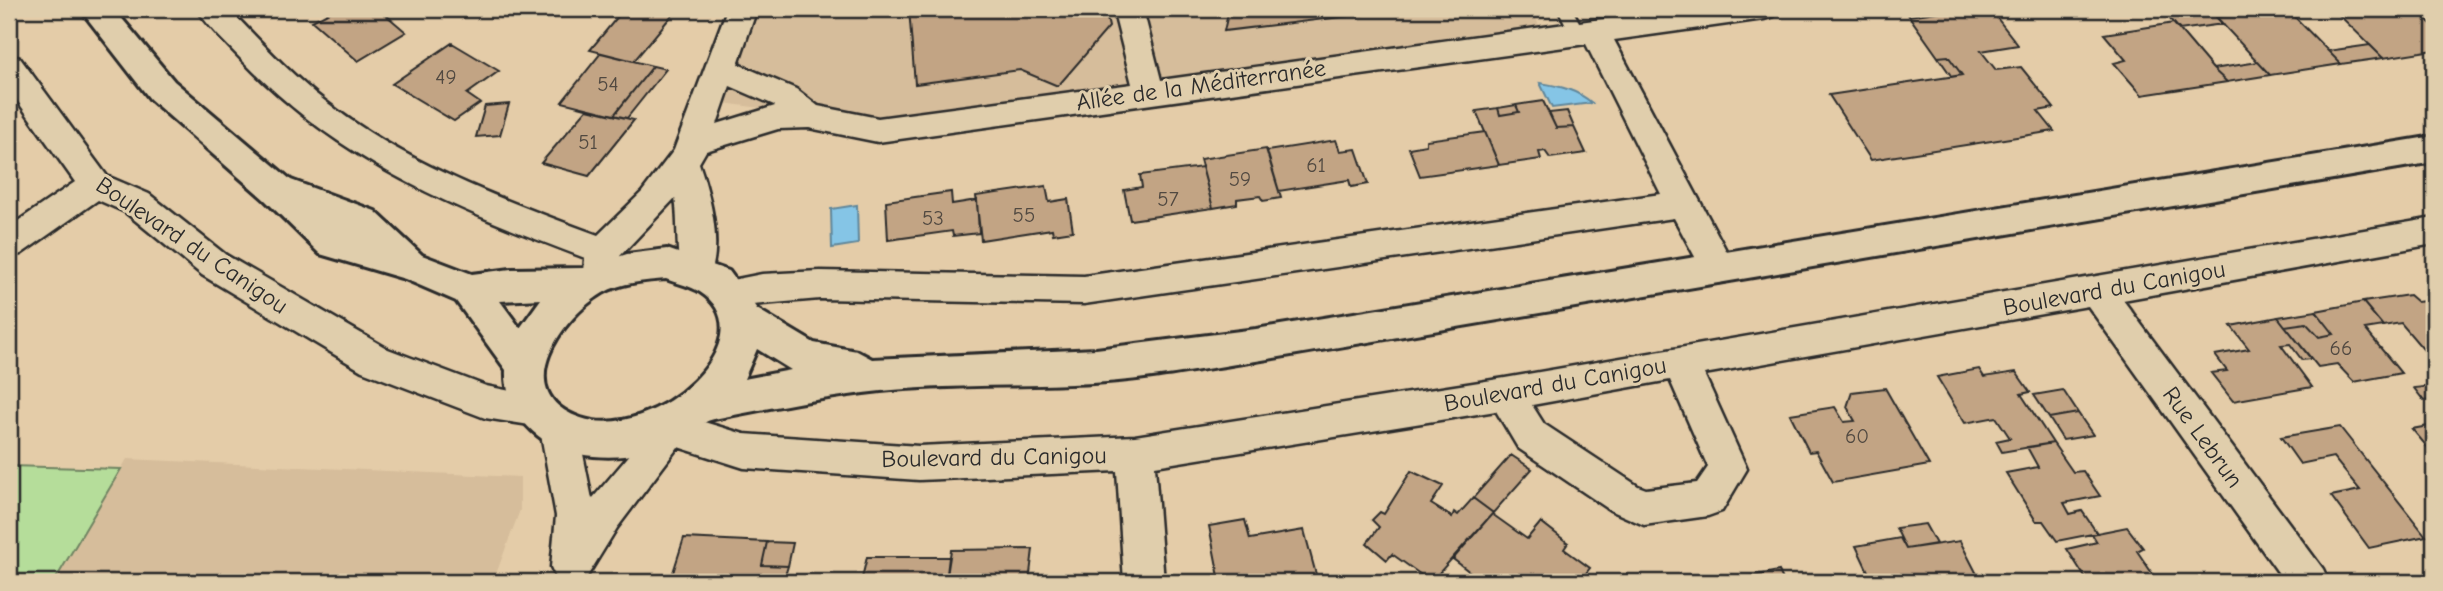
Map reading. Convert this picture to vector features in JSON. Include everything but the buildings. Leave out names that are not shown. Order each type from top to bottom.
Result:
[{"type":"street","points":[[96,9],[162,90],[278,190],[333,244],[414,267],[470,290],[645,265],[667,264],[696,270],[715,280],[735,306],[805,358],[883,374]]},
{"type":"street","points":[[212,9],[315,110],[346,132],[418,173],[542,228],[597,270]]},
{"type":"street","points":[[568,574],[576,516],[547,419],[525,388],[524,364],[531,341],[545,319],[597,270],[689,154],[742,9]]},
{"type":"street","points":[[1128,9],[1149,92]]},
{"type":"street","name":"Allée de la Méditerranée","points":[[689,154],[777,117],[809,116],[878,130],[1149,92],[1579,24],[1764,9]]},
{"type":"street","points":[[1579,24],[1719,269]]},
{"type":"street","name":"Boulevard du Canigou","points":[[9,66],[95,185],[137,203],[214,265],[375,360],[485,402],[547,419]]},
{"type":"street","name":"Allée de la Méditerranée","points":[[720,69],[785,97],[809,116]]},
{"type":"street","points":[[547,419],[584,438],[612,439],[643,434],[685,415],[796,386],[883,374],[1096,366],[1269,343],[2434,149]]},
{"type":"street","points":[[689,154],[698,248],[696,270]]},
{"type":"street","points":[[9,245],[95,185]]},
{"type":"street","points":[[735,306],[762,288],[820,285],[1084,290],[1683,204]]},
{"type":"street","name":"Boulevard du Canigou","points":[[685,415],[691,435],[744,452],[919,463],[1135,453],[1505,394],[2434,231]]},
{"type":"street","points":[[470,290],[524,364]]},
{"type":"street","name":"Rue Lebrun","points":[[2096,291],[2309,582]]},
{"type":"street","points":[[568,574],[603,515],[685,415],[726,377],[740,348],[735,306]]},
{"type":"street","points":[[1505,394],[1531,436],[1623,498],[1644,507],[1708,499],[1728,469],[1680,362]]},
{"type":"street","points":[[1135,453],[1144,582]]},
{"type":"shaded area","points":[[761,9],[1531,9],[1544,35],[886,125],[723,103]]},
{"type":"shaded area","points":[[127,459],[520,477],[520,510],[493,582],[54,582]]},
{"type":"green space","points":[[9,466],[121,469],[54,582],[9,582]]},
{"type":"water","points":[[1540,83],[1568,89],[1592,103],[1552,108]]},
{"type":"water","points":[[857,205],[858,244],[832,248],[831,209]]}]
